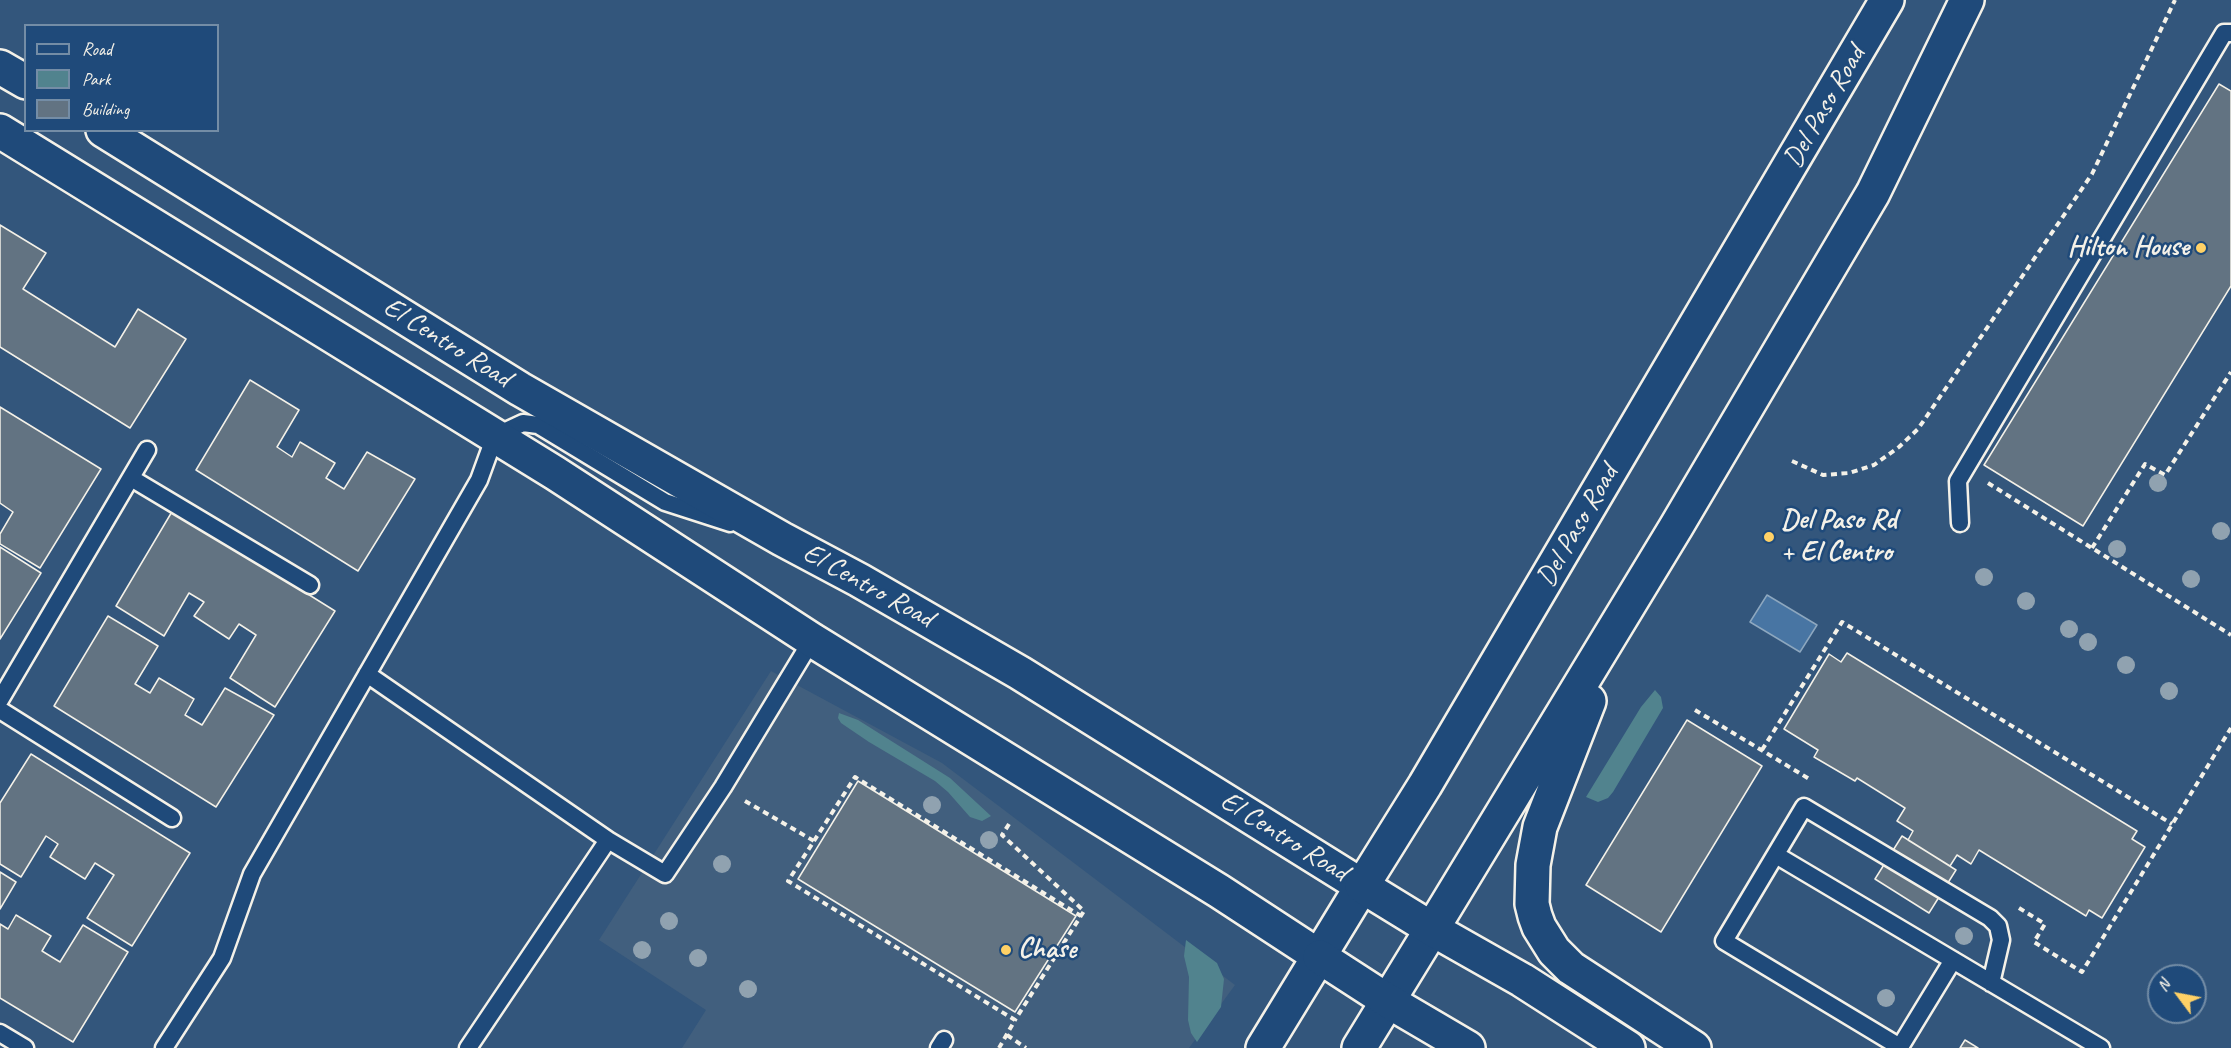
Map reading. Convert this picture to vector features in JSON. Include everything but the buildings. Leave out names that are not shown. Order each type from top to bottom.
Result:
[{"type":"street","name":"Del Paso Road","points":[[1263,1048],[1425,785],[1887,0]]},
{"type":"street","points":[[1359,1048],[1619,620],[1873,193],[1967,0]]},
{"type":"street","points":[[0,67],[24,81]]},
{"type":"street","name":"El Centro Road","points":[[0,131],[495,436],[812,640],[1219,891],[1388,1001],[1468,1048]]},
{"type":"street","name":"El Centro Road","points":[[107,132],[520,389],[1020,673],[1432,929],[1522,980],[1628,1048]]},
{"type":"street","points":[[1619,620],[1540,827],[1533,866],[1532,904],[1539,927],[1554,951],[1570,968],[1694,1048]]},
{"type":"lane","points":[[1960,523],[1958,481],[2224,33],[2231,33]]},
{"type":"lane","points":[[164,1048],[222,958],[252,874],[479,480],[495,436],[524,423],[538,425],[665,502],[782,539]]},
{"type":"lane","points":[[0,700],[147,450]]},
{"type":"lane","points":[[131,477],[310,585]]},
{"type":"lane","points":[[367,674],[608,840],[665,874],[723,787],[812,640]]},
{"type":"lane","points":[[0,710],[172,818]]},
{"type":"lane","points":[[1953,960],[1900,1047],[1724,941],[1804,807],[1990,918],[1998,926],[2001,940],[1991,983]]},
{"type":"lane","points":[[468,1048],[608,840]]},
{"type":"lane","points":[[1776,855],[2101,1048]]},
{"type":"lane","points":[[0,1033],[25,1048]]},
{"type":"path","points":[[1792,461],[1823,475],[1849,473],[1874,465],[1899,447],[1918,429],[2092,174],[2175,0]]},
{"type":"path","points":[[2092,548],[2145,464],[2165,475],[2231,372]]},
{"type":"path","points":[[1985,482],[2231,635]]},
{"type":"path","points":[[1762,750],[1842,622],[2172,824]]},
{"type":"path","points":[[1695,710],[1812,781]]},
{"type":"path","points":[[2015,905],[2045,924],[2034,942],[2082,972],[2231,728]]},
{"type":"path","points":[[1015,1020],[788,881],[855,777],[1081,916]]},
{"type":"path","points":[[723,787],[814,841]]},
{"type":"path","points":[[999,1048],[1084,911],[1002,835],[1009,824]]},
{"type":"path","points":[[1007,1035],[1026,1048]]},
{"type":"shaded area","points":[[1767,595],[1817,625],[1800,652],[1750,622]]},
{"type":"shaded area","points":[[771,671],[942,763],[1235,985],[1189,1048],[682,1048],[706,1010],[599,940]]},
{"type":"green space","points":[[1655,690],[1661,697],[1663,708],[1613,792],[1608,798],[1598,802],[1586,797],[1641,707]]},
{"type":"green space","points":[[839,713],[858,720],[950,778],[991,816],[982,821],[970,817],[935,781],[841,723],[838,718]]},
{"type":"green space","points":[[1186,940],[1217,963],[1224,979],[1221,1007],[1197,1042],[1191,1033],[1188,1020],[1189,977],[1184,956]]},
{"type":"place","name":"Hilton House","points":[[2201,248]]},
{"type":"place","name":"Del Paso Rd + El Centro","points":[[1769,537]]},
{"type":"place","name":"Chase","points":[[1006,950]]}]
